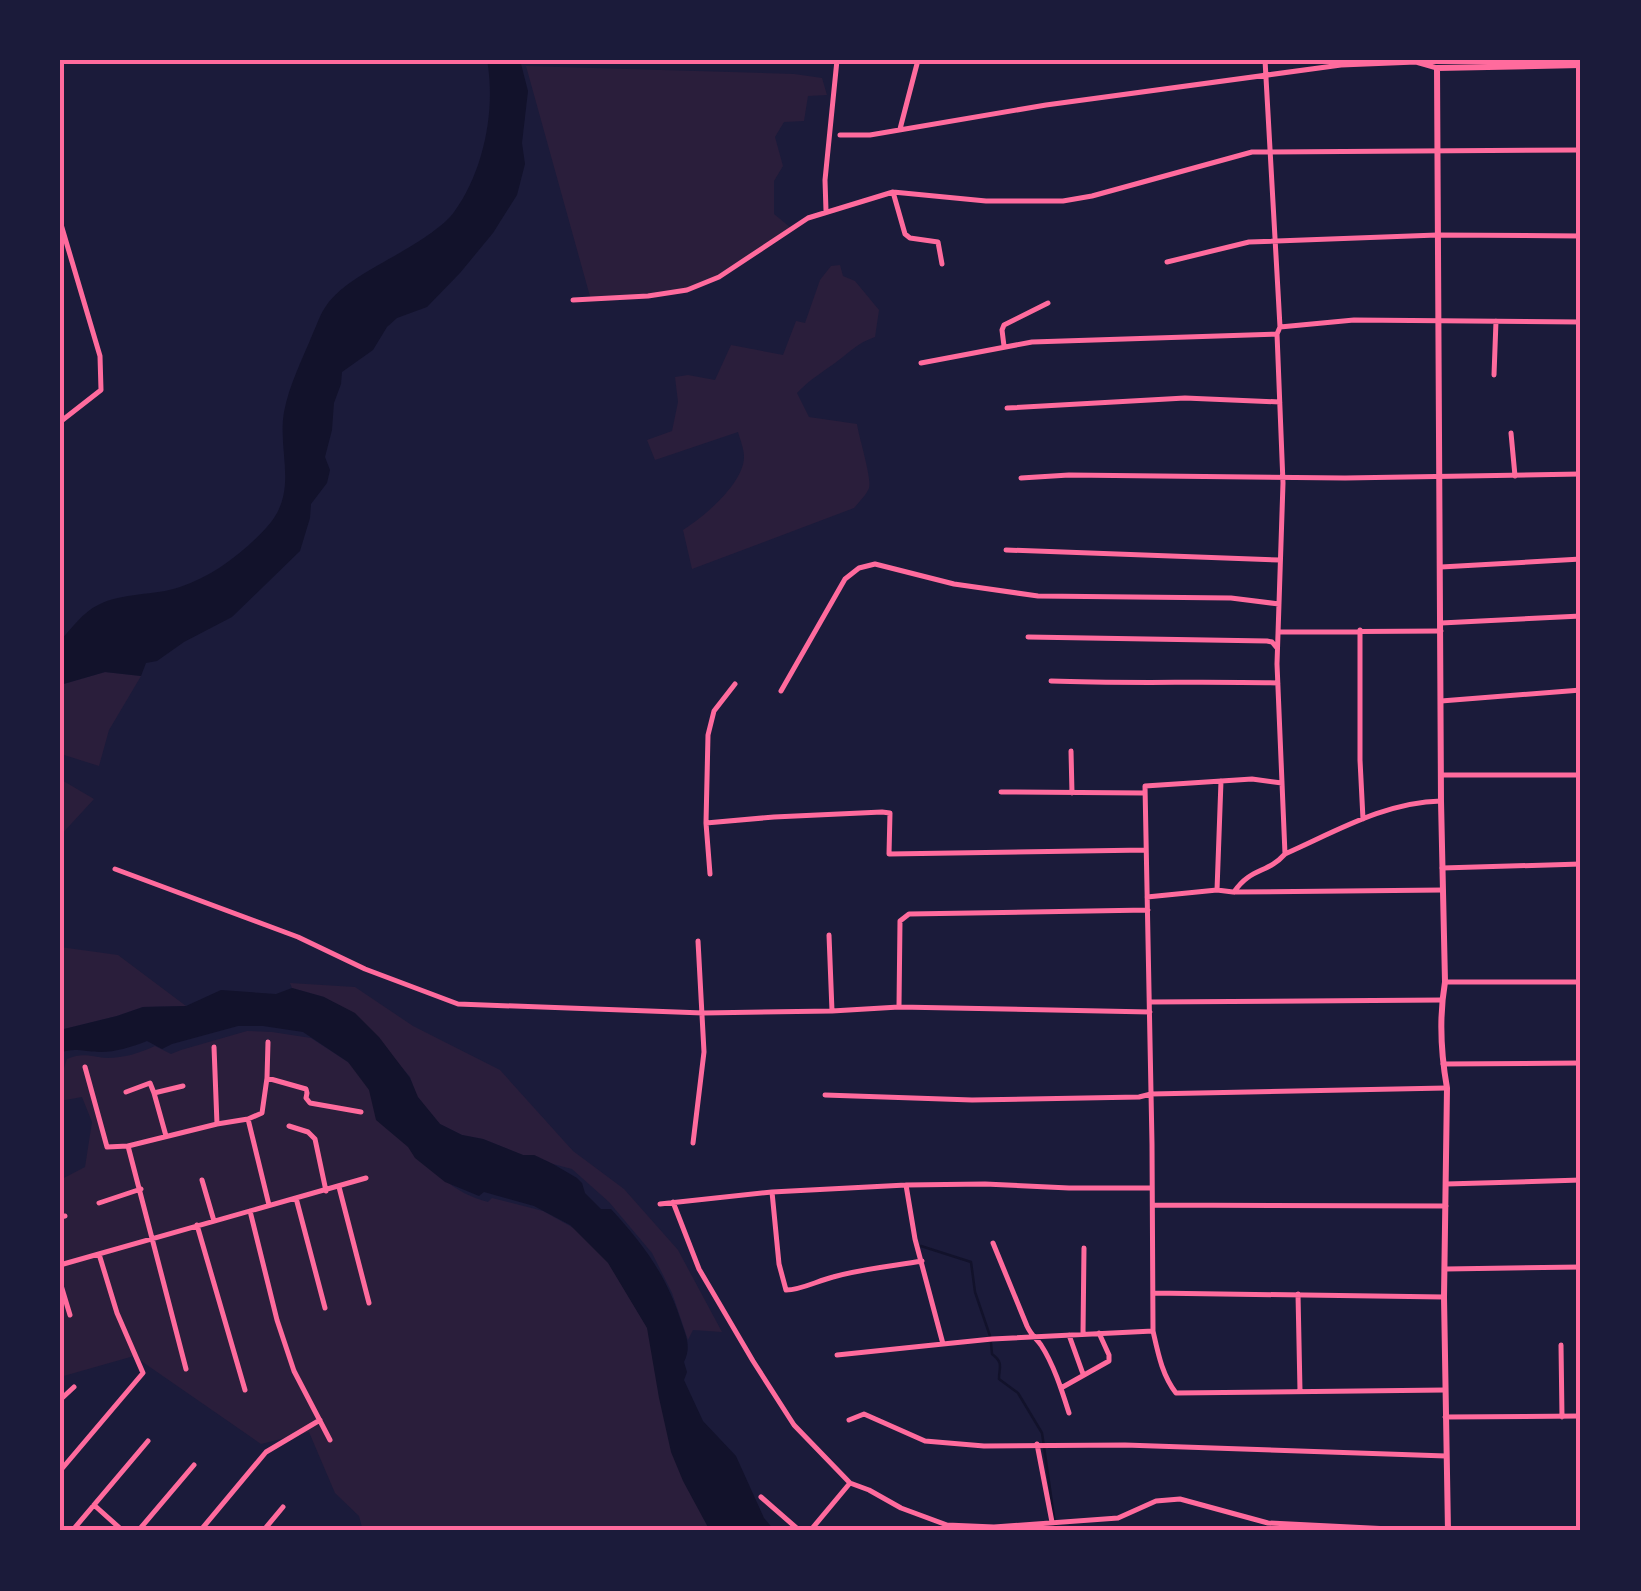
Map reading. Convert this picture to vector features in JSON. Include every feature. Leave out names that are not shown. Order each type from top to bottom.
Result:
[{"type":"street","points":[[826,212],[825,180],[837,60]]},
{"type":"street","points":[[900,128],[918,60]]},
{"type":"street","points":[[1265,60],[1276,240],[1282,477],[1277,649],[1285,854]]},
{"type":"street","points":[[840,135],[870,135],[1341,65],[1581,65]]},
{"type":"street","points":[[1437,68],[1448,1531]]},
{"type":"street","points":[[573,300],[687,290],[718,277],[791,228],[826,212],[893,192],[986,201],[1063,201],[1252,152],[1581,150]]},
{"type":"street","points":[[893,192],[905,234],[938,242],[942,264]]},
{"type":"street","points":[[60,221],[100,356],[102,390],[60,422]]},
{"type":"street","points":[[1166,262],[1249,242],[1276,240],[1581,236]]},
{"type":"street","points":[[1004,346],[1004,325],[1048,303]]},
{"type":"street","points":[[921,364],[1054,340],[1278,330],[1354,320],[1581,322]]},
{"type":"street","points":[[1494,375],[1496,321]]},
{"type":"street","points":[[1007,408],[1185,398],[1280,402]]},
{"type":"street","points":[[1512,434],[1516,476]]},
{"type":"street","points":[[1021,478],[1581,474]]},
{"type":"street","points":[[1006,550],[1280,560]]},
{"type":"street","points":[[1441,567],[1581,559]]},
{"type":"street","points":[[781,691],[846,579],[859,568],[874,564],[954,584],[1038,596],[1231,598],[1279,604]]},
{"type":"street","points":[[1278,632],[1441,627],[1581,616]]},
{"type":"street","points":[[1360,630],[1363,820]]},
{"type":"street","points":[[1028,637],[1267,641],[1277,649]]},
{"type":"street","points":[[1051,681],[1278,683]]},
{"type":"street","points":[[710,874],[706,824],[708,735],[714,711],[736,684]]},
{"type":"street","points":[[1440,700],[1581,690]]},
{"type":"street","points":[[1071,751],[1072,792]]},
{"type":"street","points":[[1441,775],[1581,776]]},
{"type":"street","points":[[1001,792],[1145,790],[1252,779],[1282,783]]},
{"type":"street","points":[[1217,890],[1221,781]]},
{"type":"street","points":[[1145,790],[1153,1331],[1164,1376],[1176,1392],[1446,1390]]},
{"type":"street","points":[[1234,892],[1249,874],[1277,863],[1285,854],[1398,806],[1440,801]]},
{"type":"street","points":[[706,824],[882,812],[890,814],[889,854],[1146,850]]},
{"type":"street","points":[[1442,868],[1581,864]]},
{"type":"street","points":[[115,869],[298,937],[365,970],[458,1004],[704,1013],[899,1007],[1150,1012]]},
{"type":"street","points":[[1147,897],[1217,890],[1443,890]]},
{"type":"street","points":[[899,1007],[903,916],[1148,910]]},
{"type":"street","points":[[830,935],[832,1011]]},
{"type":"street","points":[[693,1143],[704,1052],[698,941]]},
{"type":"street","points":[[1445,982],[1581,982]]},
{"type":"street","points":[[1150,1002],[1442,1000]]},
{"type":"street","points":[[86,1066],[107,1147],[128,1146],[262,1113],[268,1042]]},
{"type":"street","points":[[214,1047],[218,1124]]},
{"type":"street","points":[[1443,1064],[1581,1063]]},
{"type":"street","points":[[267,1078],[306,1089],[310,1103],[361,1112]]},
{"type":"street","points":[[126,1092],[150,1083],[166,1136]]},
{"type":"street","points":[[154,1092],[183,1086]]},
{"type":"street","points":[[825,1095],[972,1100],[1447,1088]]},
{"type":"street","points":[[245,1119],[269,1205]]},
{"type":"street","points":[[290,1126],[315,1139],[326,1191]]},
{"type":"street","points":[[128,1146],[186,1369]]},
{"type":"street","points":[[60,1265],[366,1178]]},
{"type":"street","points":[[202,1180],[214,1221]]},
{"type":"street","points":[[1446,1184],[1581,1180]]},
{"type":"street","points":[[660,1204],[772,1192],[906,1185],[1152,1188]]},
{"type":"street","points":[[906,1185],[915,1238],[943,1344]]},
{"type":"street","points":[[339,1187],[369,1303]]},
{"type":"street","points":[[99,1203],[141,1189]]},
{"type":"street","points":[[772,1192],[778,1264],[786,1290],[834,1276],[922,1261]]},
{"type":"street","points":[[296,1198],[324,1308]]},
{"type":"street","points":[[673,1202],[699,1269],[794,1426],[850,1483],[902,1508],[947,1525],[994,1528],[1118,1518],[1168,1498],[1268,1523],[1430,1531]]},
{"type":"street","points":[[1152,1205],[1446,1206]]},
{"type":"street","points":[[250,1211],[276,1320],[294,1371],[330,1440]]},
{"type":"street","points":[[197,1226],[245,1390]]},
{"type":"street","points":[[993,1242],[1032,1337],[1040,1342],[1061,1388],[1069,1414]]},
{"type":"street","points":[[1083,1334],[1084,1248]]},
{"type":"street","points":[[60,1471],[143,1372],[117,1313],[99,1254]]},
{"type":"street","points":[[1446,1269],[1581,1266]]},
{"type":"street","points":[[60,1282],[70,1315]]},
{"type":"street","points":[[1154,1293],[1444,1296]]},
{"type":"street","points":[[1298,1294],[1300,1391]]},
{"type":"street","points":[[837,1356],[1069,1334],[1153,1331]]},
{"type":"street","points":[[1061,1388],[1110,1358],[1099,1333]]},
{"type":"street","points":[[1069,1334],[1084,1374]]},
{"type":"street","points":[[1561,1344],[1562,1417]]},
{"type":"street","points":[[60,1400],[74,1387]]},
{"type":"street","points":[[849,1420],[864,1414],[926,1441],[984,1446],[1048,1444],[1446,1456]]},
{"type":"street","points":[[1445,1417],[1581,1416]]},
{"type":"street","points":[[200,1531],[266,1452],[320,1420]]},
{"type":"street","points":[[72,1531],[148,1441]]},
{"type":"street","points":[[1037,1444],[1054,1522]]},
{"type":"street","points":[[138,1531],[194,1464]]},
{"type":"street","points":[[810,1531],[850,1483]]},
{"type":"street","points":[[762,1497],[800,1531]]},
{"type":"street","points":[[94,1506],[123,1531]]},
{"type":"street","points":[[263,1531],[284,1507]]},
{"type":"shaded area","points":[[487,60],[520,60],[528,91],[522,143],[525,164],[517,195],[493,233],[427,307],[397,318],[373,350],[342,372],[325,457],[330,470],[327,483],[311,504],[300,551],[232,617],[157,661],[146,663],[141,676],[105,672],[60,685],[60,641],[87,612],[108,601],[170,590],[204,577],[248,546],[276,514],[285,486],[284,412],[320,316],[342,289],[425,237],[454,212],[473,178],[485,139],[490,99]]},
{"type":"shaded area","points":[[526,66],[822,78],[827,95],[808,96],[804,121],[784,122],[775,137],[783,166],[774,181],[774,214],[791,228],[719,277],[674,292],[591,300]]},
{"type":"shaded area","points":[[840,265],[843,276],[855,281],[879,310],[875,337],[854,348],[797,393],[809,417],[857,424],[869,476],[868,490],[854,508],[692,569],[683,530],[731,487],[743,466],[744,453],[738,432],[655,460],[647,440],[672,431],[678,402],[675,377],[715,380],[731,345],[783,355],[796,321],[805,323],[820,280],[831,266]]},
{"type":"shaded area","points":[[105,672],[141,676],[109,730],[99,766],[61,754],[60,757],[60,685]]},
{"type":"shaded area","points":[[60,779],[94,799],[60,836]]},
{"type":"shaded area","points":[[60,947],[118,955],[186,1006],[143,1007],[60,1030]]},
{"type":"shaded area","points":[[290,983],[355,987],[413,1026],[500,1070],[573,1151],[624,1189],[678,1250],[722,1332],[693,1330],[688,1340],[672,1293],[652,1253],[609,1202],[572,1169],[462,1135],[440,1124],[417,1097],[410,1077],[394,1058],[324,997],[292,988]]},
{"type":"shaded area","points":[[292,988],[324,997],[355,1013],[379,1037],[440,1124],[462,1135],[553,1164],[577,1178],[601,1209],[611,1209],[654,1262],[669,1291],[688,1343],[684,1380],[703,1421],[736,1456],[764,1518],[775,1531],[710,1531],[671,1452],[647,1328],[608,1263],[570,1225],[534,1206],[484,1192],[479,1196],[445,1182],[376,1120],[369,1090],[348,1062],[303,1032],[263,1026],[238,1026],[162,1049],[147,1041],[112,1051],[60,1053],[60,1030],[143,1007],[186,1006],[221,990],[276,994]]},
{"type":"shaded area","points":[[247,1031],[311,1038],[357,1068],[449,1183],[488,1202],[492,1198],[543,1211],[579,1231],[617,1268],[640,1305],[708,1516],[708,1531],[363,1531],[359,1516],[335,1493],[309,1432],[261,1444],[134,1356],[60,1377],[60,1180],[85,1167],[92,1122],[82,1097],[60,1101],[60,1072],[67,1059],[83,1055],[120,1057],[155,1046],[171,1054]]},
{"type":"waterway","points":[[921,1246],[971,1262],[975,1292],[990,1336]]},
{"type":"waterway","points":[[991,1343],[992,1354],[999,1363],[999,1379],[1018,1393],[1042,1433],[1056,1531]]}]
